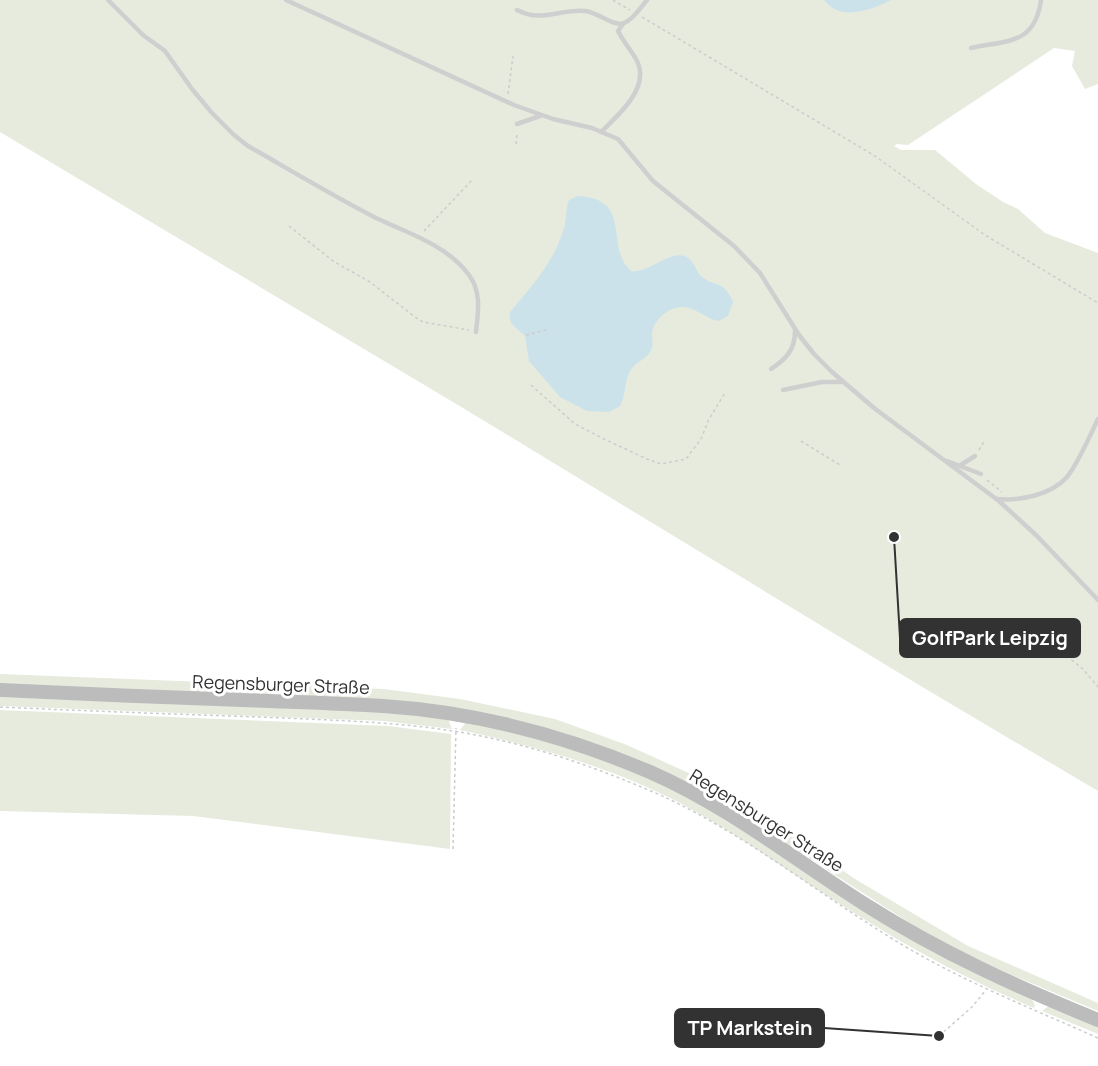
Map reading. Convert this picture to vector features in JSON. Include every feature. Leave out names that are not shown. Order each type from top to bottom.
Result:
[{"type":"street","name":"Regensburger Straße","points":[[0,690],[385,706],[457,715],[550,736],[622,761],[683,788],[737,818],[866,905],[944,951],[1033,994],[1098,1020]]},
{"type":"lane","points":[[108,0],[142,35],[165,51],[212,113],[248,146],[376,217],[419,236],[451,258],[469,274],[479,297],[476,332]]},
{"type":"lane","points":[[286,0],[480,90],[543,115],[618,139],[653,181],[734,246],[760,273],[795,329],[814,354],[874,408],[995,498],[1037,536],[1098,600]]},
{"type":"lane","points":[[601,132],[629,102],[638,84],[637,61],[618,31],[647,0]]},
{"type":"lane","points":[[970,48],[1024,35],[1036,23],[1041,0]]},
{"type":"lane","points":[[517,10],[532,16],[584,11],[596,13],[618,24],[623,24]]},
{"type":"lane","points":[[517,124],[534,116],[543,115]]},
{"type":"lane","points":[[771,369],[788,356],[795,339],[795,329]]},
{"type":"lane","points":[[783,390],[822,382],[844,382]]},
{"type":"lane","points":[[995,498],[1007,500],[1028,497],[1060,484],[1068,476],[1098,419]]},
{"type":"lane","points":[[959,466],[975,456]]},
{"type":"lane","points":[[941,459],[981,474]]},
{"type":"path","points":[[613,0],[633,12]]},
{"type":"path","points":[[643,18],[875,156],[985,235],[1098,303]]},
{"type":"path","points":[[419,236],[473,179]]},
{"type":"path","points":[[289,226],[333,261],[370,282],[423,322],[461,327],[476,332]]},
{"type":"path","points":[[526,335],[546,330]]},
{"type":"path","points":[[531,385],[575,424],[661,464],[686,459],[701,440],[709,419],[725,393]]},
{"type":"path","points":[[801,441],[840,465]]},
{"type":"path","points":[[1048,641],[1083,669],[1098,687]]},
{"type":"path","points":[[0,707],[384,722],[455,731],[537,749],[590,766],[642,787],[694,812],[903,946],[986,990],[1098,1038]]},
{"type":"path","points":[[453,849],[455,735]]},
{"type":"path","points":[[939,1036],[972,1007],[986,990]]},
{"type":"shaded area","points":[[0,0],[1098,0],[1098,84],[1085,89],[1072,66],[1075,51],[1054,48],[908,145],[894,146],[901,150],[935,150],[976,184],[1018,209],[1045,233],[1098,253],[1098,791],[0,132]]},
{"type":"shaded area","points":[[0,674],[384,689],[460,699],[555,719],[627,745],[693,775],[790,834],[855,879],[968,946],[1098,1003],[1098,1011],[981,962],[916,927],[714,797],[688,783],[516,721],[0,684]]},
{"type":"shaded area","points":[[0,697],[385,712],[448,719],[452,729],[384,721],[0,706]]},
{"type":"shaded area","points":[[0,710],[388,726],[451,734],[450,849],[193,816],[0,811]]},
{"type":"shaded area","points":[[466,722],[542,739],[621,766],[681,793],[1031,998],[1035,1005],[1034,1008],[902,942],[680,803],[600,768],[516,743],[460,730]]},
{"type":"shaded area","points":[[1050,1005],[1098,1024],[1098,1034],[1042,1011]]},
{"type":"water","points":[[824,0],[891,0],[865,10],[847,12],[838,11]]},
{"type":"water","points":[[578,196],[595,199],[606,206],[612,215],[623,261],[631,271],[646,269],[668,258],[682,256],[690,260],[702,277],[726,290],[733,302],[728,316],[719,321],[681,307],[671,309],[662,316],[653,329],[650,352],[632,368],[620,406],[609,412],[587,411],[560,397],[529,361],[525,336],[510,320],[510,312],[548,263],[560,240],[569,200]]},
{"type":"place","name":"GolfPark Leipzig","points":[[894,537]]},
{"type":"place","name":"TP Markstein","points":[[939,1036]]}]
